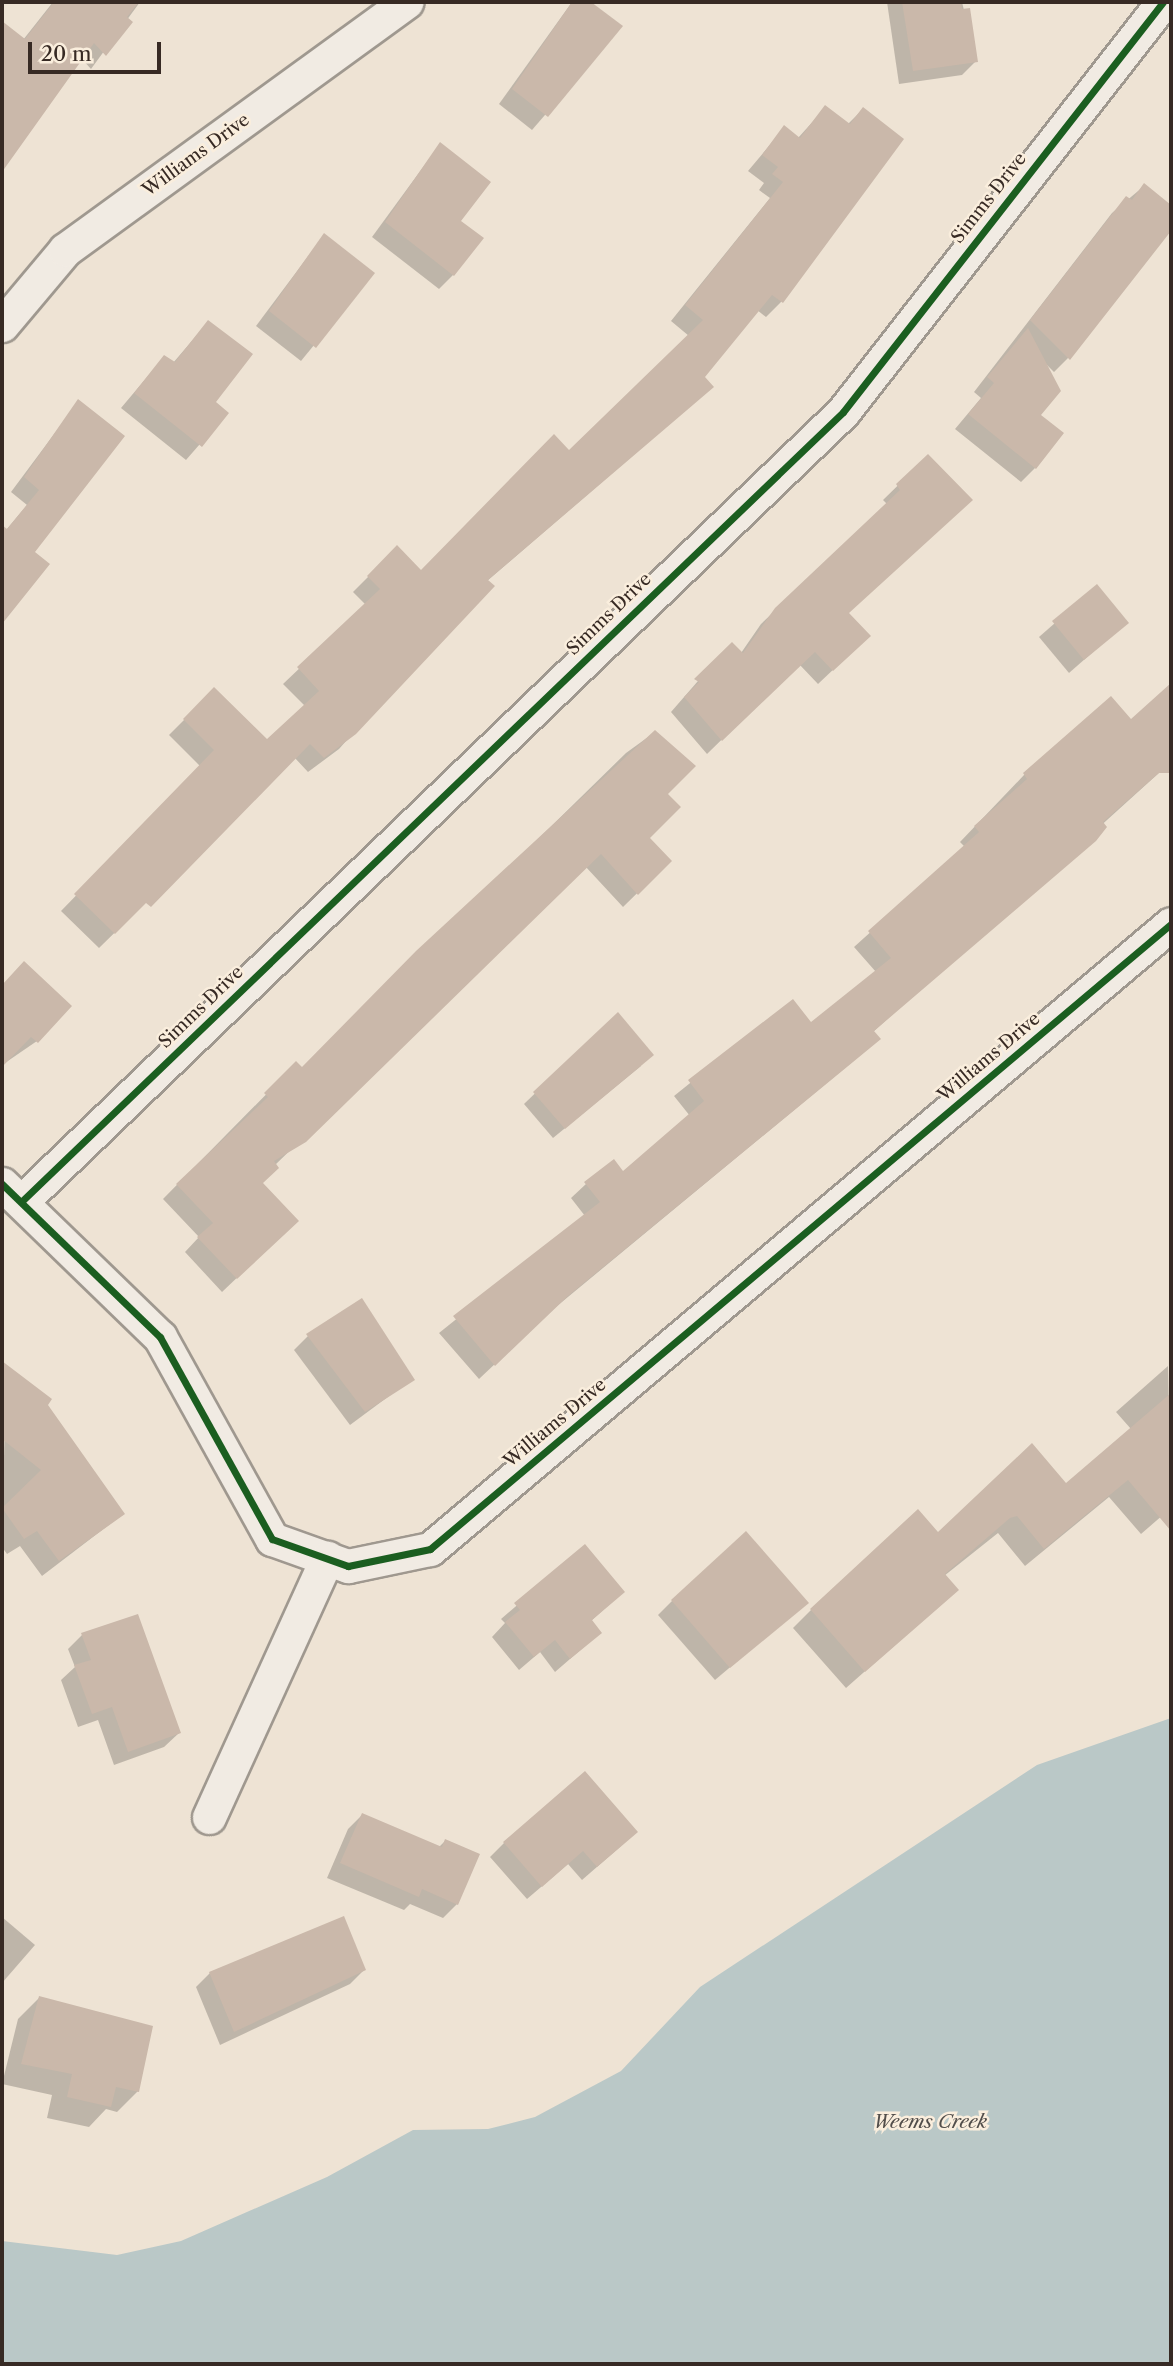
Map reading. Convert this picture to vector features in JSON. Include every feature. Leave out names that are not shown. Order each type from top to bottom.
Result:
[{"type":"street","name":"Williams Drive","points":[[2,325],[65,250],[406,2]]},
{"type":"street","name":"Simms Drive","points":[[12,1192],[843,412],[1163,2]]},
{"type":"street","name":"Williams Drive","points":[[12,1192],[160,1337],[272,1539],[348,1566],[430,1549],[1171,924]]},
{"type":"street","points":[[209,1817],[327,1558]]},
{"type":"water","name":"Weems Creek","points":[[1171,1718],[1171,2364],[2,2364],[2,2241],[117,2255],[181,2241],[327,2177],[413,2130],[488,2129],[535,2117],[621,2071],[700,1987],[1037,1765]]},
{"type":"building","points":[[54,2],[139,2],[127,17],[133,22],[106,56],[94,43],[2,172],[2,21],[25,39]]},
{"type":"building","points":[[572,2],[591,2],[623,26],[548,117],[512,89]]},
{"type":"building","points":[[902,2],[961,2],[962,9],[970,8],[978,62],[913,71]]},
{"type":"building","points":[[825,105],[850,124],[863,107],[904,139],[783,303],[772,295],[705,377],[714,387],[488,580],[495,586],[356,734],[324,758],[310,744],[151,907],[146,903],[115,934],[74,894],[214,750],[183,719],[214,687],[267,739],[319,691],[297,667],[380,589],[367,576],[397,545],[421,570],[554,434],[569,450],[703,320],[685,305],[783,182],[772,174],[778,167],[762,155],[784,125],[800,138]]},
{"type":"building","points":[[440,142],[491,182],[461,221],[484,238],[454,276],[385,222]]},
{"type":"building","points":[[1144,183],[1171,205],[1171,231],[1070,360],[1030,320],[1126,196],[1132,200]]},
{"type":"building","points":[[324,233],[375,273],[316,348],[269,311]]},
{"type":"building","points":[[208,320],[253,354],[216,402],[229,413],[202,447],[134,393],[164,355],[175,362]]},
{"type":"building","points":[[1028,328],[1061,391],[1041,415],[1064,433],[1036,469],[968,414],[994,383],[987,377]]},
{"type":"building","points":[[78,399],[125,436],[35,552],[50,564],[2,624],[2,525],[7,529],[39,490],[24,477]]},
{"type":"building","points":[[928,454],[973,500],[849,613],[871,636],[833,671],[815,652],[722,741],[684,697],[699,682],[694,679],[732,642],[743,653],[775,608],[900,490],[896,484]]},
{"type":"building","points":[[1097,584],[1129,623],[1084,660],[1052,621]]},
{"type":"building","points":[[1171,683],[1171,773],[1159,773],[1103,822],[1107,827],[1096,841],[874,1031],[881,1039],[568,1296],[495,1366],[453,1316],[600,1202],[584,1182],[614,1159],[623,1171],[704,1101],[688,1080],[793,999],[811,1022],[891,958],[868,931],[979,832],[974,826],[1027,779],[1023,773],[1111,696],[1131,719]]},
{"type":"building","points":[[655,730],[696,766],[668,794],[681,807],[650,838],[672,861],[638,895],[601,854],[306,1142],[274,1161],[279,1168],[263,1183],[299,1221],[237,1279],[197,1237],[213,1223],[176,1184],[268,1097],[264,1093],[296,1061],[302,1067],[416,951]]},
{"type":"building","points":[[24,961],[72,1006],[38,1043],[31,1037],[2,1067],[2,985]]},
{"type":"building","points":[[618,1012],[654,1055],[565,1129],[533,1092]]},
{"type":"building","points":[[362,1298],[415,1380],[365,1412],[306,1334]]},
{"type":"building","points":[[2,1361],[52,1399],[48,1405],[125,1514],[59,1561],[37,1531],[24,1539],[2,1508],[41,1470],[2,1439]]},
{"type":"building","points":[[1171,1393],[1171,1531],[1128,1480],[1044,1549],[1017,1516],[1010,1518],[945,1574],[959,1590],[865,1672],[810,1609],[918,1509],[938,1532],[1032,1443],[1066,1483]]},
{"type":"building","points":[[746,1531],[809,1603],[730,1668],[671,1600]]},
{"type":"building","points":[[585,1544],[625,1592],[592,1620],[602,1633],[570,1659],[555,1640],[534,1657],[505,1622],[520,1610],[514,1603]]},
{"type":"building","points":[[138,1614],[181,1733],[128,1752],[112,1707],[92,1714],[74,1665],[91,1660],[81,1633]]},
{"type":"building","points":[[585,1771],[638,1832],[597,1867],[583,1851],[542,1887],[503,1842]]},
{"type":"building","points":[[362,1813],[442,1847],[445,1839],[480,1854],[458,1905],[422,1889],[419,1897],[340,1863]]},
{"type":"building","points":[[344,1916],[366,1970],[234,2032],[209,1972]]},
{"type":"building","points":[[39,1996],[153,2026],[139,2092],[116,2087],[111,2107],[67,2097],[72,2074],[21,2064]]},
{"type":"cycle path","points":[[23,1200],[843,412],[1163,2]]},
{"type":"cycle path","points":[[2,1184],[160,1337],[272,1539],[348,1566],[430,1549],[1171,924]]}]
